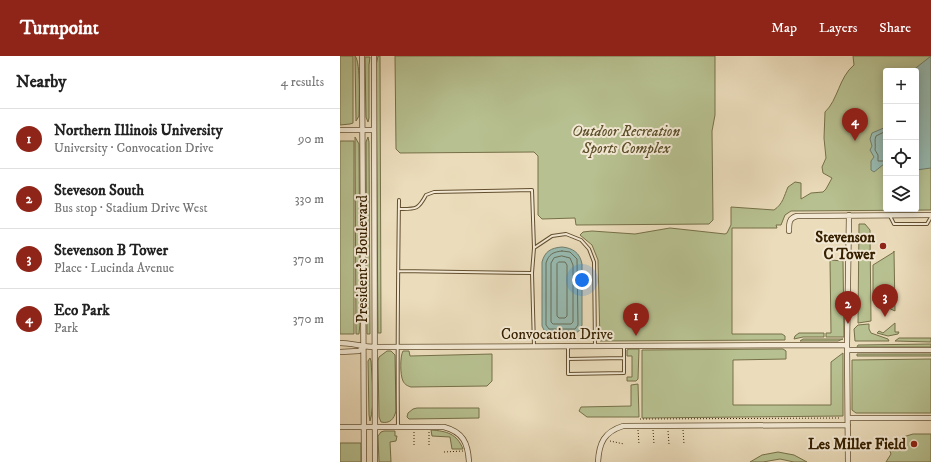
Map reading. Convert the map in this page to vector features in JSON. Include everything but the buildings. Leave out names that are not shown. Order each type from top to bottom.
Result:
[{"type":"street","name":"President's Boulevard","points":[[362,56],[364,462]]},
{"type":"street","name":"President's Boulevard","points":[[374,56],[375,462]]},
{"type":"street","points":[[340,130],[373,130]]},
{"type":"street","points":[[848,462],[847,345],[849,215]]},
{"type":"street","points":[[789,231],[789,223],[793,217],[797,216],[931,216]]},
{"type":"street","name":"Convocation Drive","points":[[340,344],[353,343],[364,347],[375,348],[847,345]]},
{"type":"street","name":"Convocation Drive","points":[[340,352],[359,351],[364,347]]},
{"type":"street","points":[[847,350],[931,350]]},
{"type":"street","points":[[848,418],[931,418]]},
{"type":"street","points":[[598,462],[600,448],[606,435],[623,426],[848,425]]},
{"type":"street","points":[[340,427],[444,426],[460,434],[467,445],[469,462]]},
{"type":"lane","points":[[399,209],[414,209],[420,206],[426,195],[434,192],[532,190],[534,248],[532,273],[534,346]]},
{"type":"lane","points":[[398,426],[397,347],[399,200]]},
{"type":"lane","points":[[889,215],[894,224],[927,224],[931,216]]},
{"type":"lane","points":[[534,248],[552,236],[566,234],[581,240],[589,249],[594,262],[595,346]]},
{"type":"lane","points":[[399,271],[532,273]]},
{"type":"lane","points":[[568,346],[568,374],[624,374],[624,346]]},
{"type":"lane","points":[[568,359],[624,358]]},
{"type":"path","points":[[640,419],[840,418]]},
{"type":"path","points":[[668,429],[669,444]]},
{"type":"path","points":[[683,429],[684,444]]},
{"type":"path","points":[[638,430],[639,444]]},
{"type":"path","points":[[653,430],[654,444]]},
{"type":"path","points":[[414,431],[414,445]]},
{"type":"path","points":[[429,431],[429,445]]},
{"type":"path","points":[[607,441],[624,444]]},
{"type":"path","points":[[444,452],[464,451]]},
{"type":"green space","points":[[340,56],[353,56],[353,123],[340,125]]},
{"type":"green space","points":[[355,56],[358,66],[359,84],[359,116],[356,121]]},
{"type":"green space","points":[[378,56],[380,56],[381,333],[378,333],[376,65]]},
{"type":"green space","name":"Outdoor Recreation Sports Complex","points":[[395,56],[715,56],[715,115],[712,131],[713,220],[709,224],[576,225],[575,218],[542,219],[538,215],[538,156],[534,152],[400,153],[396,149]]},
{"type":"green space","points":[[853,56],[931,56],[931,210],[919,210],[919,68],[883,68],[883,210],[791,211],[785,215],[781,225],[776,225],[777,228],[732,228],[732,334],[782,334],[785,336],[785,340],[600,341],[598,260],[592,245],[580,235],[583,232],[592,231],[635,234],[670,228],[725,234],[731,225],[731,207],[774,210],[781,202],[788,187],[795,182],[801,183],[801,199],[811,193],[823,192],[832,178],[823,173],[822,167],[826,158],[824,138],[825,112],[833,101],[849,70],[854,65]]},
{"type":"green space","points":[[365,57],[370,57],[368,122],[366,117]]},
{"type":"green space","points":[[355,137],[359,144],[359,334],[356,334]]},
{"type":"green space","points":[[368,137],[370,334],[367,334],[366,142]]},
{"type":"green space","points":[[340,141],[354,141],[354,334],[340,334]]},
{"type":"green space","points":[[859,224],[865,224],[870,230],[871,321],[858,323]]},
{"type":"green space","points":[[894,252],[895,311],[873,301],[873,265]]},
{"type":"green space","points":[[830,260],[843,261],[844,337],[826,337],[826,333],[831,333]]},
{"type":"green space","points":[[895,323],[895,332],[899,332],[898,334],[888,336],[877,333],[879,331],[883,333]]},
{"type":"green space","points":[[869,324],[871,333],[888,339],[889,341],[855,341],[854,329],[858,325]]},
{"type":"green space","points":[[799,333],[824,333],[824,337],[803,337],[794,339]]},
{"type":"green space","points":[[899,338],[931,338],[931,342],[895,341]]},
{"type":"green space","points":[[803,339],[843,339],[838,341],[800,341]]},
{"type":"green space","points":[[931,344],[931,347],[857,347],[858,345]]},
{"type":"green space","points":[[639,349],[638,379],[636,381],[627,381],[627,377],[632,377],[632,356],[627,356],[627,350]]},
{"type":"green space","points":[[783,349],[786,351],[786,359],[733,360],[733,405],[831,405],[831,362],[843,353],[843,416],[642,418],[642,350]]},
{"type":"green space","points":[[387,351],[391,351],[395,355],[396,411],[389,422],[381,422],[379,417],[378,361],[379,357]]},
{"type":"green space","points":[[403,351],[409,351],[410,356],[492,354],[492,381],[487,386],[408,386],[402,378],[401,361]]},
{"type":"green space","points":[[857,354],[931,354],[931,356],[857,356]]},
{"type":"green space","points":[[370,358],[373,399],[370,421],[368,361]]},
{"type":"green space","points":[[931,359],[931,413],[856,413],[852,410],[852,360]]},
{"type":"green space","points":[[638,384],[639,417],[587,417],[579,411],[581,407],[631,406],[631,385]]},
{"type":"green space","points":[[417,408],[479,408],[479,418],[409,419],[407,417],[408,413]]},
{"type":"green space","points":[[431,430],[451,434],[458,440],[463,449],[452,449],[450,437],[432,436]]},
{"type":"green space","points":[[384,431],[395,431],[395,436],[397,436],[396,441],[390,442],[391,462],[379,462],[378,436]]},
{"type":"green space","name":"Les Miller Field","points":[[913,434],[931,434],[931,462],[886,462],[891,454],[890,451],[903,437]]},
{"type":"green space","points":[[340,443],[361,443],[361,462],[340,462]]},
{"type":"green space","points":[[778,452],[794,455],[807,462],[794,462],[780,459],[763,462],[750,462],[762,455]]},
{"type":"water","points":[[931,56],[931,168],[919,170],[919,68],[916,68]]},
{"type":"water","points":[[883,128],[883,165],[874,172],[871,170],[871,161],[874,157],[870,150],[872,146],[870,139],[872,133]]},
{"type":"water","points":[[562,247],[578,254],[581,260],[582,325],[580,330],[576,333],[547,333],[542,326],[542,262],[545,255],[549,251]]},
{"type":"place","name":"Eco Park","points":[[855,141]]},
{"type":"place","name":"Stevenson C Tower","points":[[883,246]]},
{"type":"place","name":"Stevenson B Tower","points":[[885,317]]},
{"type":"place","name":"Steveson South","points":[[848,324]]},
{"type":"place","name":"Northern Illinois University","points":[[636,336]]},
{"type":"place","name":"Les Miller Field","points":[[914,444]]}]
